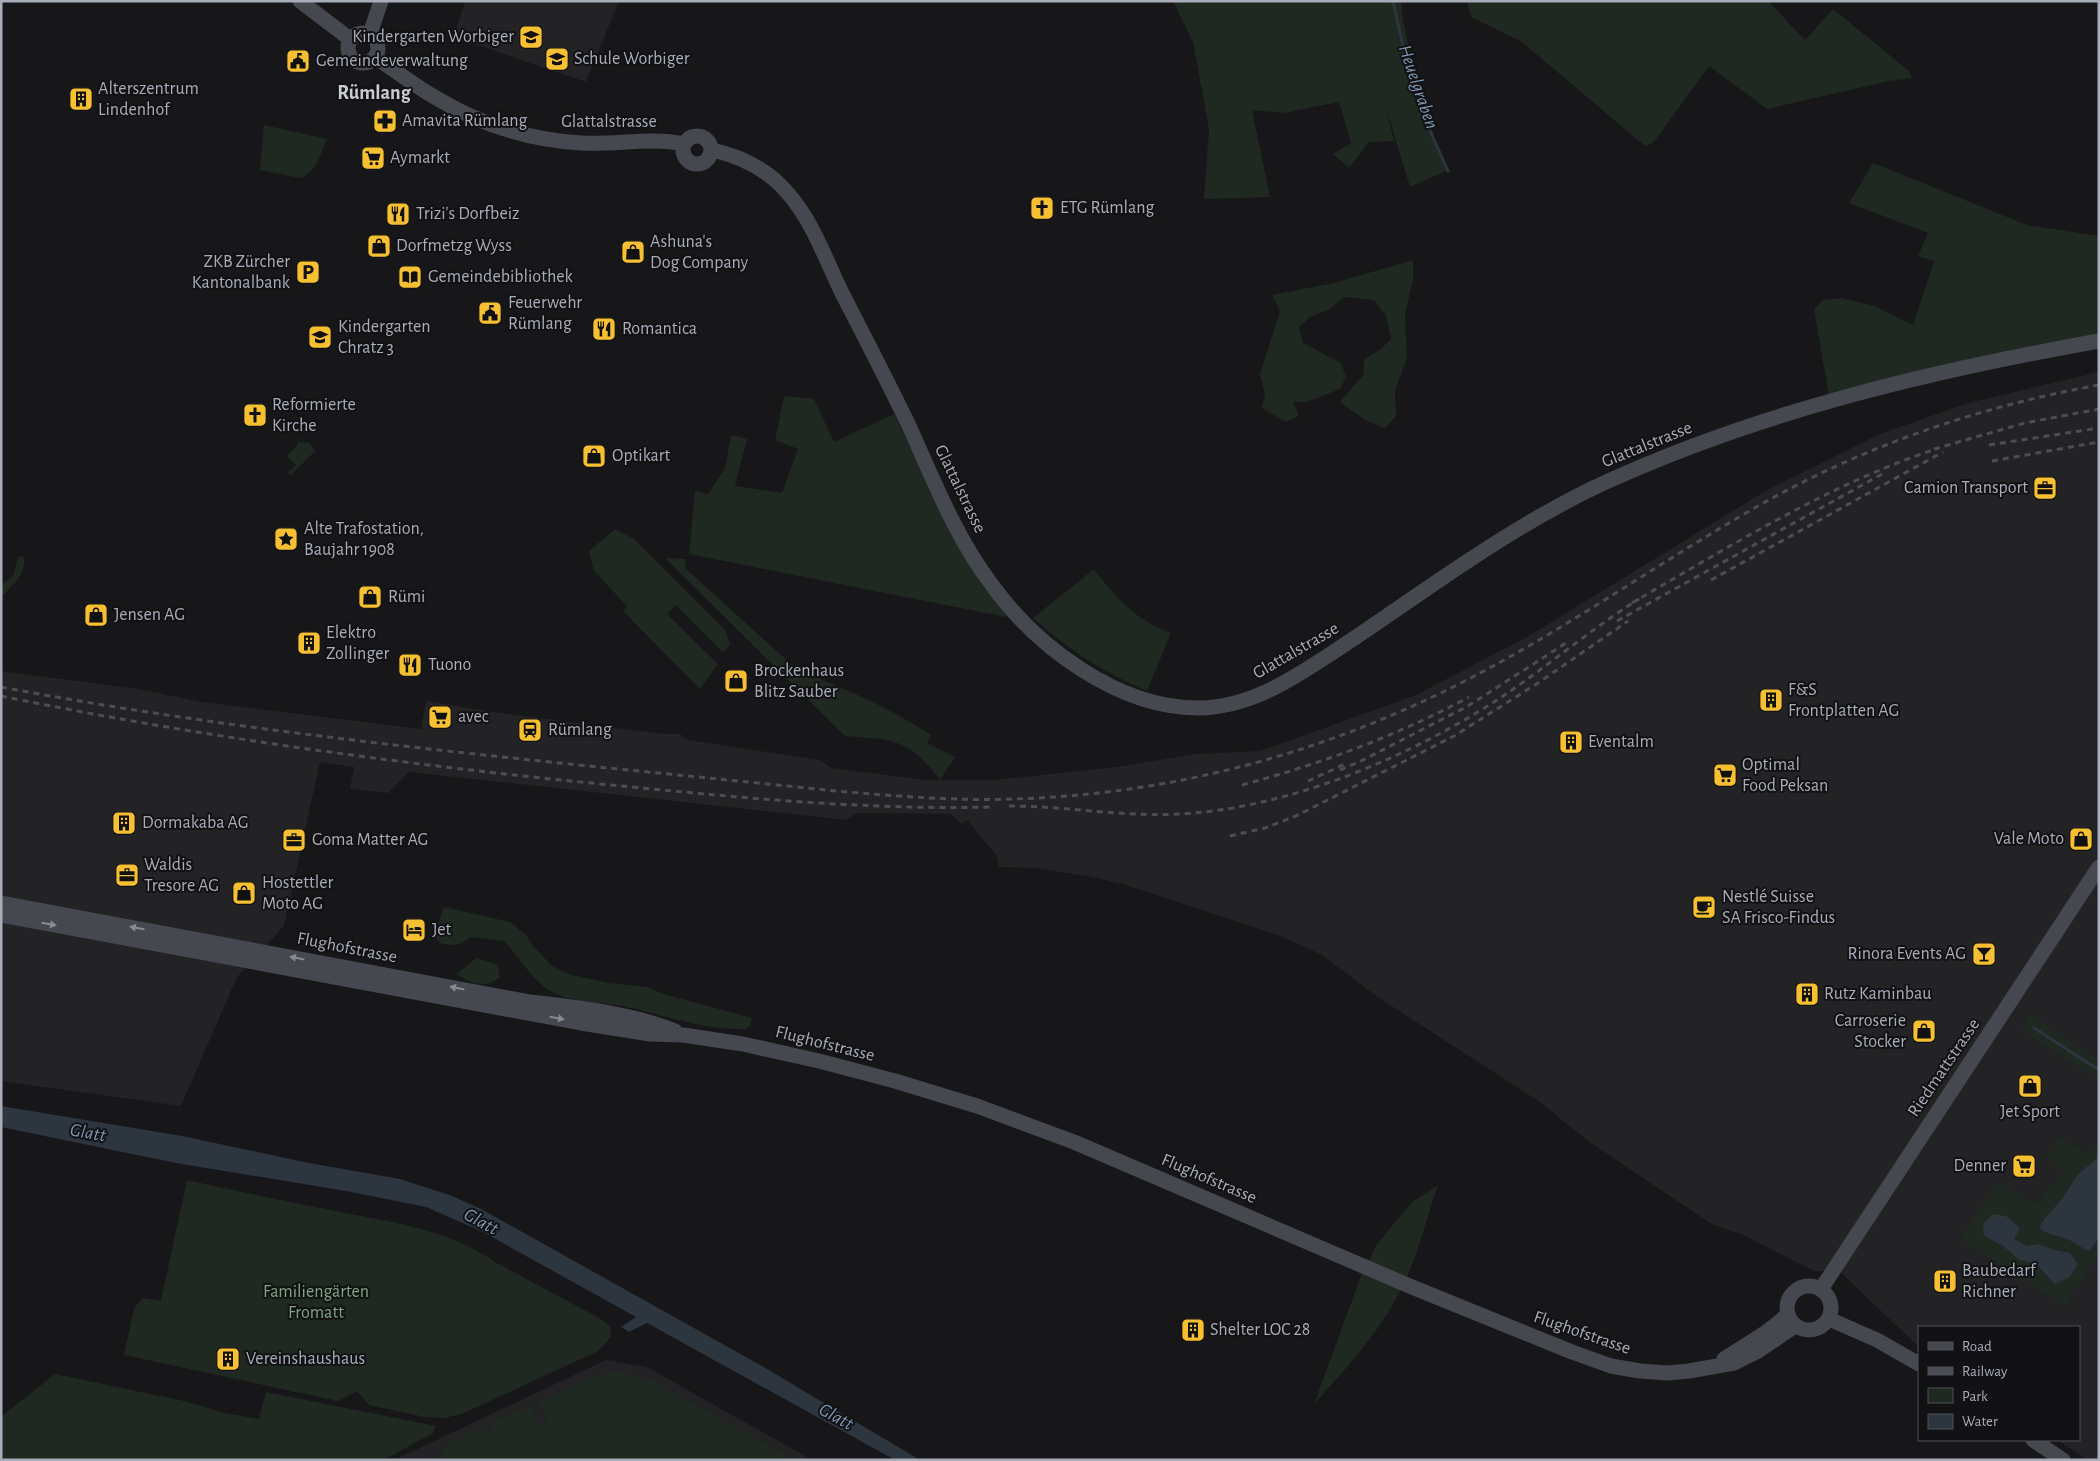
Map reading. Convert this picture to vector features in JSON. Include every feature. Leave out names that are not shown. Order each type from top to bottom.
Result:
[{"type":"main road","points":[[300,1],[350,39]]},
{"type":"main road","points":[[370,34],[381,1]]},
{"type":"main road","points":[[361,32],[370,34],[374,37],[378,47],[375,57],[364,63],[354,61],[347,48],[350,39],[361,32]]},
{"type":"main road","name":"Glattalstrasse","points":[[375,57],[438,99],[489,125],[509,132],[550,140],[584,143],[659,140],[684,144]]},
{"type":"main road","points":[[693,136],[701,136],[708,140],[712,150],[706,161],[693,164],[683,154],[684,144],[693,136]]},
{"type":"main road","name":"Glattalstrasse","points":[[712,150],[742,158],[774,180],[807,219],[824,250],[839,287],[887,380],[954,522],[984,574],[998,594],[1050,646],[1080,668],[1112,686],[1142,699],[1170,705],[1200,708],[1232,703],[1259,695],[1286,683],[1498,541],[1576,497],[1656,460],[1733,431],[1915,378],[2008,357],[2099,341]]},
{"type":"main road","name":"Riedmattstrasse","points":[[1821,1289],[2099,867]]},
{"type":"main road","name":"Flughofstrasse","points":[[1,903],[530,1002],[652,1022],[683,1035]]},
{"type":"main road","name":"Flughofstrasse","points":[[1,915],[532,1014],[650,1034],[683,1035],[744,1044],[819,1061],[925,1090],[1020,1121],[1104,1154],[1403,1283],[1596,1361],[1624,1368],[1652,1372],[1677,1372],[1712,1366],[1791,1320]]},
{"type":"main road","points":[[1810,1286],[1821,1289],[1826,1294],[1831,1306],[1829,1319],[1825,1324],[1814,1330],[1801,1329],[1791,1320],[1790,1297],[1798,1289],[1810,1286]]},
{"type":"main road","points":[[1829,1319],[1877,1340],[1918,1363]]},
{"type":"main road","points":[[2034,1441],[2063,1460]]},
{"type":"shaded area","name":"Schule Worbiger","points":[[465,1],[619,1],[586,82],[454,37]]},
{"type":"shaded area","points":[[2099,372],[2099,1460],[2088,1460],[2059,1441],[2080,1441],[2080,1326],[1918,1326],[1918,1346],[1839,1271],[1814,1271],[1741,1234],[1713,1225],[1588,1141],[1540,1102],[1376,996],[1322,955],[1283,937],[1123,884],[1035,868],[999,867],[996,855],[967,820],[961,824],[951,814],[856,813],[846,820],[409,772],[388,793],[350,789],[354,767],[320,762],[284,926],[237,977],[181,1106],[1,1081],[1,671],[138,689],[202,702],[421,729],[426,701],[500,713],[664,734],[680,734],[688,740],[819,760],[832,768],[925,780],[994,780],[1117,767],[1196,754],[1260,751],[1416,695],[1527,637],[1767,490],[1880,434],[1968,403]]},
{"type":"shaded area","points":[[606,1360],[647,1367],[812,1460],[394,1460]]},
{"type":"green space","points":[[1173,1],[1401,1],[1403,21],[1425,118],[1448,170],[1410,187],[1386,108],[1394,141],[1369,142],[1349,168],[1333,154],[1351,143],[1339,102],[1283,113],[1252,110],[1270,197],[1204,199],[1209,129],[1193,42]]},
{"type":"green space","points":[[1467,1],[1768,1],[1805,40],[1833,9],[1909,71],[1912,78],[1889,81],[1767,109],[1709,66],[1653,143],[1645,146],[1522,42],[1471,17]]},
{"type":"green space","points":[[264,125],[327,139],[317,162],[310,172],[300,178],[260,170]]},
{"type":"green space","points":[[1873,163],[2027,225],[2099,236],[2099,335],[1829,396],[1814,309],[1823,300],[1841,298],[1875,306],[1913,325],[1934,261],[1918,256],[1928,233],[1849,203]]},
{"type":"green space","points":[[1413,260],[1413,279],[1405,315],[1407,358],[1395,390],[1396,416],[1385,428],[1365,420],[1340,402],[1363,375],[1364,360],[1381,349],[1391,339],[1386,316],[1374,300],[1344,297],[1330,309],[1310,317],[1299,327],[1303,343],[1341,363],[1346,377],[1340,389],[1307,402],[1293,402],[1299,416],[1286,422],[1262,408],[1265,394],[1260,374],[1280,311],[1272,295],[1334,283]]},
{"type":"green space","points":[[784,396],[814,399],[834,442],[894,414],[945,517],[1009,614],[1006,617],[689,554],[695,491],[708,494],[725,468],[731,435],[747,439],[735,486],[782,493],[798,449],[775,440]]},
{"type":"green space","points":[[298,442],[309,443],[315,451],[291,475],[287,473],[296,465],[287,456],[297,446]]},
{"type":"green space","points":[[615,529],[634,539],[725,630],[730,644],[723,653],[676,605],[667,614],[718,664],[700,689],[623,611],[627,606],[594,571],[589,551]]},
{"type":"green space","points":[[22,556],[25,558],[20,576],[1,598],[1,586],[14,574],[18,557]]},
{"type":"green space","points":[[665,558],[686,559],[685,568],[797,668],[878,705],[931,735],[927,743],[955,757],[940,780],[919,756],[899,744],[876,738],[845,736]]},
{"type":"green space","points":[[1094,569],[1127,607],[1146,621],[1171,633],[1147,691],[1087,659],[1033,618]]},
{"type":"green space","points":[[444,907],[510,922],[526,935],[534,947],[552,966],[571,975],[609,983],[647,987],[664,994],[752,1018],[751,1024],[746,1029],[699,1025],[637,1009],[579,1000],[554,993],[540,983],[504,941],[472,937],[457,945],[441,944],[434,936]]},
{"type":"green space","points":[[476,958],[498,965],[500,977],[490,983],[478,984],[457,974]]},
{"type":"green space","points":[[2031,1014],[2099,1061],[2099,1080],[2020,1029]]},
{"type":"green space","points":[[2060,1137],[2086,1153],[2099,1143],[2099,1254],[2064,1306],[1960,1239],[1987,1198],[2001,1182],[2036,1206],[2063,1171],[2045,1158]]},
{"type":"green space","name":"Familiengärten Fromatt","points":[[187,1180],[391,1222],[435,1233],[476,1250],[599,1318],[610,1326],[611,1337],[598,1351],[464,1413],[445,1418],[425,1417],[369,1405],[357,1391],[338,1401],[124,1355],[134,1308],[143,1298],[161,1301]]},
{"type":"green space","points":[[1438,1185],[1412,1264],[1393,1305],[1362,1350],[1314,1404],[1361,1276],[1377,1244],[1412,1202]]},
{"type":"green space","points":[[606,1373],[624,1373],[650,1379],[794,1460],[438,1460],[452,1443],[484,1426],[491,1439],[493,1439],[489,1424],[530,1406],[540,1424],[547,1423],[545,1413],[540,1407],[541,1401],[590,1377]]},
{"type":"green space","points":[[55,1374],[259,1419],[266,1392],[436,1426],[432,1434],[383,1460],[1,1460],[1,1417]]},
{"type":"water","name":"Glatt","points":[[1,1106],[182,1136],[309,1163],[400,1179],[452,1196],[481,1209],[762,1366],[920,1460],[895,1460],[647,1323],[629,1332],[621,1327],[636,1317],[483,1232],[426,1207],[346,1191],[176,1163],[1,1127]]},
{"type":"water","points":[[2099,1157],[2099,1237],[2090,1251],[2071,1241],[2040,1229],[2041,1223],[2062,1199],[2078,1174]]},
{"type":"water","points":[[1993,1214],[2006,1216],[2020,1228],[2014,1239],[2027,1246],[2039,1244],[2070,1253],[2078,1264],[2070,1277],[2055,1284],[2037,1265],[2018,1259],[2002,1245],[1984,1236],[1983,1224]]},
{"type":"waterway","name":"Heuelgraben","points":[[1393,1],[1409,74],[1427,124],[1448,171]]},
{"type":"waterway","points":[[2034,1028],[2099,1070]]},
{"type":"railway","points":[[1,687],[209,721],[417,748],[836,791],[924,798],[1012,799],[1126,790],[1182,780],[1292,752],[1399,712],[1491,667],[1571,621],[1727,524],[1767,501],[1846,462],[1886,445],[1970,416],[2012,404],[2099,385]]},
{"type":"railway","points":[[1934,449],[2025,423],[2099,409]]},
{"type":"railway","points":[[1989,445],[2099,428]]},
{"type":"railway","points":[[1992,461],[2099,442]]},
{"type":"railway","points":[[1632,603],[1782,517],[1859,479],[1939,448]]},
{"type":"railway","points":[[1711,580],[1943,452]]},
{"type":"railway","points":[[1617,621],[1884,473]]},
{"type":"railway","points":[[1009,806],[1148,814],[1194,813],[1233,808],[1314,788],[1392,757],[1466,719],[1500,698],[1639,599]]},
{"type":"railway","points":[[1230,836],[1265,828],[1296,816],[1454,736],[1538,683],[1628,621]]},
{"type":"railway","points":[[1340,770],[1468,706],[1566,643]]},
{"type":"railway","points":[[1,696],[232,738],[387,760],[543,778],[759,799],[898,807],[991,807]]},
{"type":"railway","points":[[1242,785],[1301,768],[1358,748],[1413,725],[1469,697]]},
{"type":"railway","points":[[1308,781],[1345,764]]},
{"type":"place","name":"Kindergarten Worbiger","points":[[531,37]]},
{"type":"place","name":"Schule Worbiger","points":[[557,59]]},
{"type":"place","name":"Gemeindeverwaltung","points":[[298,61]]},
{"type":"place","name":"Alterszentrum Lindenhof","points":[[81,99]]},
{"type":"place","name":"Amavita Rümlang","points":[[385,121]]},
{"type":"place","name":"Aymarkt","points":[[373,158]]},
{"type":"place","name":"ETG Rümlang","points":[[1042,208]]},
{"type":"place","name":"Trizi's Dorfbeiz","points":[[398,214]]},
{"type":"place","name":"Dorfmetzg Wyss","points":[[379,246]]},
{"type":"place","name":"Ashuna's Dog Company","points":[[633,252]]},
{"type":"place","name":"ZKB Zürcher Kantonalbank","points":[[308,272]]},
{"type":"place","name":"Gemeindebibliothek","points":[[410,277]]},
{"type":"place","name":"Feuerwehr Rümlang","points":[[490,313]]},
{"type":"place","name":"Romantica","points":[[604,329]]},
{"type":"place","name":"Kindergarten Chratz 3","points":[[320,337]]},
{"type":"place","name":"Reformierte Kirche","points":[[255,415]]},
{"type":"place","name":"Optikart","points":[[594,456]]},
{"type":"place","name":"Camion Transport","points":[[2045,488]]},
{"type":"place","name":"Alte Trafostation, Baujahr 1908","points":[[286,539]]},
{"type":"place","name":"Rümi","points":[[370,597]]},
{"type":"place","name":"Jensen AG","points":[[96,615]]},
{"type":"place","name":"Elektro Zollinger","points":[[309,643]]},
{"type":"place","name":"Tuono","points":[[410,665]]},
{"type":"place","name":"Brockenhaus Blitz Sauber","points":[[736,681]]},
{"type":"place","name":"F&S Frontplatten AG","points":[[1771,700]]},
{"type":"place","name":"avec","points":[[440,717]]},
{"type":"place","name":"Rümlang","points":[[530,730]]},
{"type":"place","name":"Eventalm","points":[[1571,742]]},
{"type":"place","name":"Optimal Food Peksan","points":[[1725,775]]},
{"type":"place","name":"Dormakaba AG","points":[[124,823]]},
{"type":"place","name":"Vale Moto","points":[[2081,839]]},
{"type":"place","name":"Goma Matter AG","points":[[294,840]]},
{"type":"place","name":"Waldis Tresore AG","points":[[127,875]]},
{"type":"place","name":"Hostettler Moto AG","points":[[244,893]]},
{"type":"place","name":"Nestlé Suisse SA Frisco-Findus","points":[[1704,907]]},
{"type":"place","name":"Jet","points":[[414,930]]},
{"type":"place","name":"Rinora Events AG","points":[[1984,954]]},
{"type":"place","name":"Rutz Kaminbau","points":[[1807,994]]},
{"type":"place","name":"Carroserie Stocker","points":[[1924,1031]]},
{"type":"place","name":"Jet Sport","points":[[2030,1086]]},
{"type":"place","name":"Denner","points":[[2024,1166]]},
{"type":"place","name":"Baubedarf Richner","points":[[1945,1281]]},
{"type":"place","name":"Shelter LOC 28","points":[[1193,1330]]},
{"type":"place","name":"Vereinshaushaus","points":[[228,1359]]},
{"type":"district","name":"Rümlang","points":[[374,93]]}]
